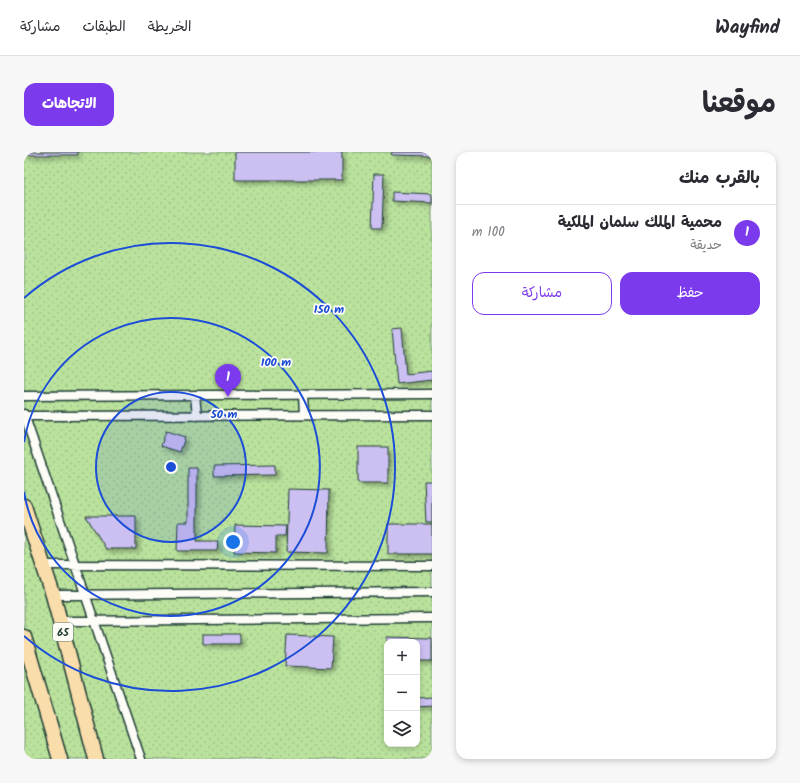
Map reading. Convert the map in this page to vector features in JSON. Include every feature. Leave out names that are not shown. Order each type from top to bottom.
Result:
[{"type":"highway","name":"65","points":[[24,506],[45,565],[61,621],[96,759]]},
{"type":"highway","points":[[24,637],[60,759]]},
{"type":"street","points":[[24,396],[432,394]]},
{"type":"street","points":[[195,395],[197,416]]},
{"type":"street","points":[[303,395],[304,415]]},
{"type":"street","points":[[141,759],[24,415],[432,415]]},
{"type":"street","points":[[45,565],[432,566]]},
{"type":"street","points":[[53,595],[432,592]]},
{"type":"street","points":[[61,621],[432,618]]},
{"type":"green space","points":[[24,152],[432,152],[432,759],[24,759]]},
{"type":"building","points":[[24,152],[78,152],[78,155],[24,155]]},
{"type":"building","points":[[235,152],[342,152],[342,180],[235,180]]},
{"type":"building","points":[[392,152],[432,152],[432,156],[391,155]]},
{"type":"building","points":[[374,174],[384,174],[382,228],[372,228]]},
{"type":"building","points":[[392,192],[432,194],[432,203],[392,201]]},
{"type":"building","points":[[402,328],[406,374],[432,371],[432,380],[397,384],[392,329]]},
{"type":"building","points":[[166,431],[185,437],[180,452],[161,446]]},
{"type":"building","points":[[358,447],[388,447],[388,483],[358,483]]},
{"type":"building","points":[[275,465],[275,475],[214,476],[214,466]]},
{"type":"building","points":[[188,468],[197,468],[197,541],[218,541],[217,551],[177,551],[178,522],[188,522]]},
{"type":"building","points":[[424,481],[432,481],[432,522],[426,522]]},
{"type":"building","points":[[288,489],[329,490],[328,553],[286,552]]},
{"type":"building","points":[[86,516],[136,516],[136,549],[106,549]]},
{"type":"building","points":[[388,524],[432,524],[432,554],[388,554]]},
{"type":"building","points":[[235,525],[286,526],[285,536],[276,536],[276,553],[234,552]]},
{"type":"building","points":[[203,634],[240,634],[240,644],[203,644]]},
{"type":"building","points":[[287,635],[333,637],[331,668],[285,666]]},
{"type":"building","points":[[387,637],[432,638],[432,661],[420,661],[420,639],[387,639]]},
{"type":"building","points":[[432,697],[432,706],[420,707],[420,698]]},
{"type":"place","name":"محمية الملك سلمان الملكية","points":[[228,397]]}]
